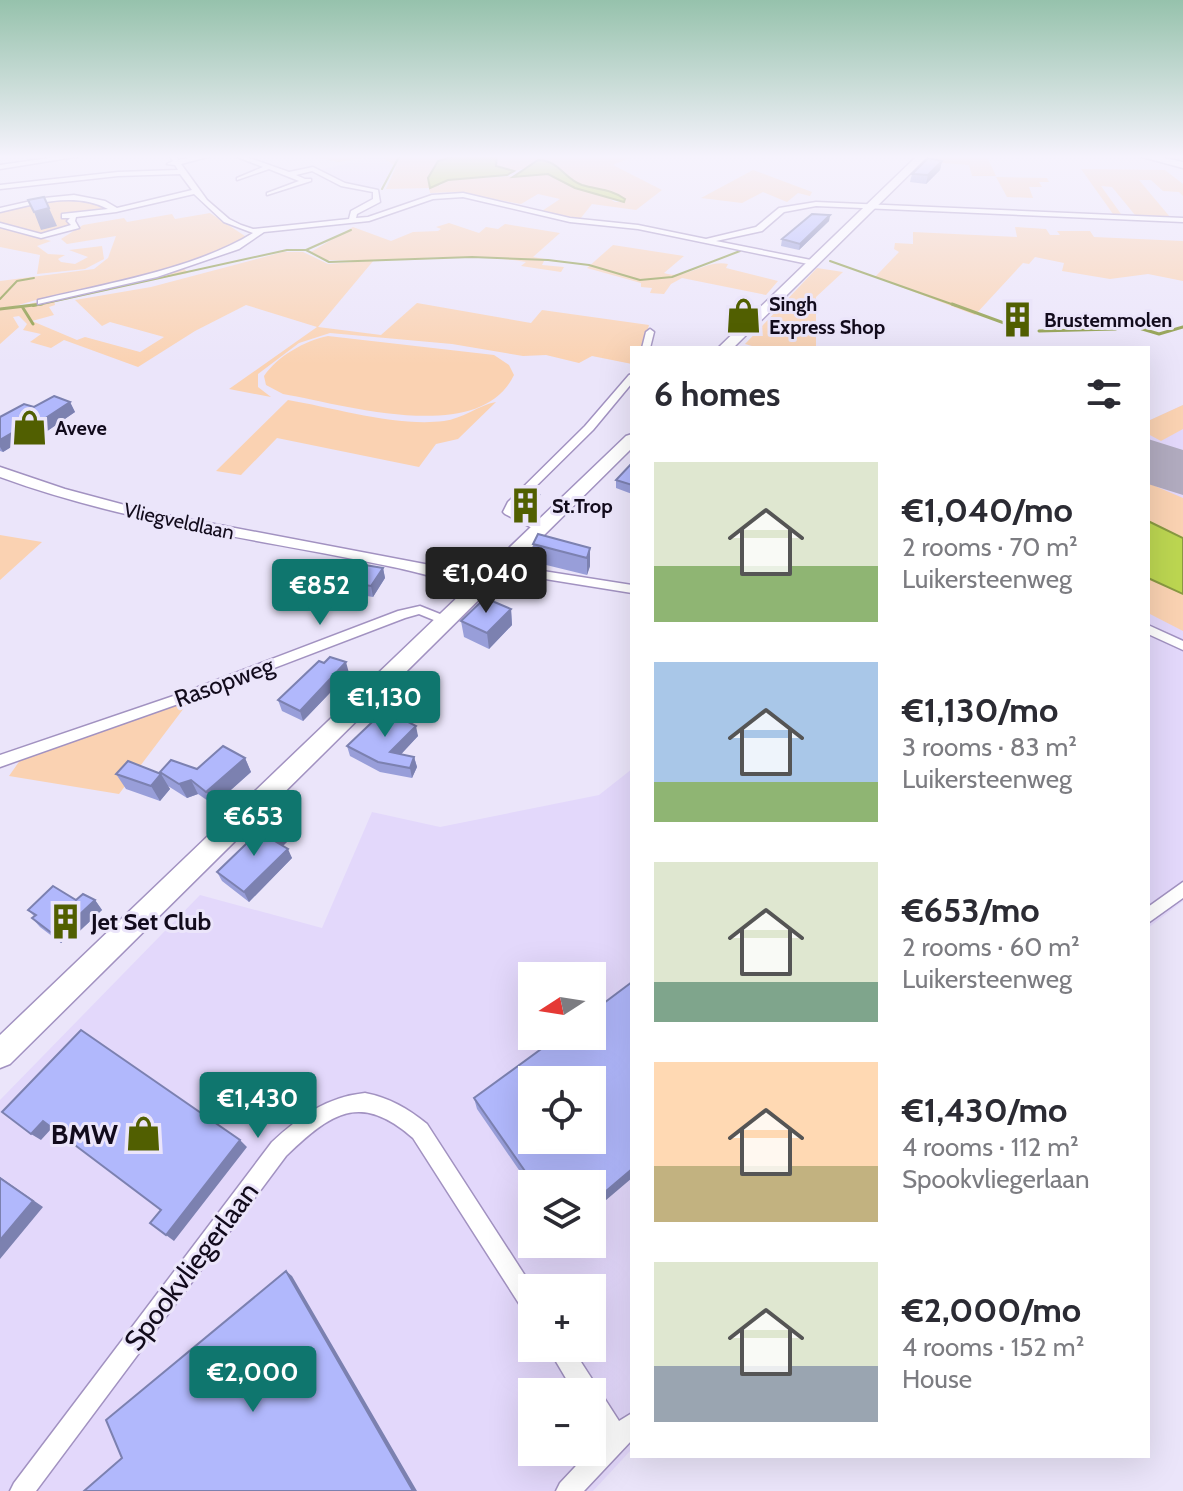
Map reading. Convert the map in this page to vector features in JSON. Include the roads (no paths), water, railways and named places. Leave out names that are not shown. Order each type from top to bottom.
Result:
[{"type":"main road","points":[[727,346],[853,225]]},
{"type":"main road","points":[[0,1054],[630,441]]},
{"type":"main road","name":"Vliegveldlaan","points":[[0,472],[81,498],[176,522],[409,562],[499,568]]},
{"type":"main road","name":"Vliegveldlaan","points":[[409,562],[482,585]]},
{"type":"street","points":[[0,225],[41,236],[75,225]]},
{"type":"street","points":[[236,225],[260,232],[322,225]]},
{"type":"street","points":[[614,225],[813,263]]},
{"type":"street","points":[[706,241],[759,229],[764,225]]},
{"type":"street","points":[[41,302],[110,286],[236,247],[260,232]]},
{"type":"street","points":[[646,346],[650,332]]},
{"type":"street","points":[[540,528],[509,512],[512,504],[589,428],[630,379]]},
{"type":"street","points":[[499,568],[630,589]]},
{"type":"street","name":"Rasopweg","points":[[0,761],[193,694],[402,614],[420,610],[446,621]]},
{"type":"street","points":[[1150,630],[1183,646]]},
{"type":"street","points":[[1150,914],[1183,889]]},
{"type":"street","name":"Spookvliegerlaan","points":[[22,1491],[279,1149],[301,1126],[327,1110],[354,1101],[374,1101],[401,1111],[420,1131],[518,1284]]},
{"type":"street","points":[[568,1491],[625,1431],[606,1413]]},
{"type":"waterway","points":[[306,250],[351,230]]},
{"type":"waterway","points":[[33,306],[287,250],[306,250]]},
{"type":"waterway","points":[[306,250],[329,262],[472,257],[548,260],[589,265],[640,280],[672,277],[740,251]]},
{"type":"waterway","points":[[830,261],[957,306]]},
{"type":"waterway","points":[[0,299],[17,281],[34,278]]},
{"type":"waterway","points":[[0,309],[42,304]]},
{"type":"waterway","points":[[952,304],[1018,328]]},
{"type":"waterway","points":[[23,308],[33,324]]},
{"type":"waterway","points":[[1039,331],[1115,329],[1129,325],[1159,334],[1183,327]]},
{"type":"place","name":"Singh Express Shop","points":[[743,315]]},
{"type":"place","name":"Brustemmolen","points":[[1018,320]]},
{"type":"place","name":"Aveve","points":[[29,428]]},
{"type":"place","name":"St.Trop","points":[[526,506]]},
{"type":"place","name":"Jet Set Club","points":[[65,921]]},
{"type":"place","name":"BMW","points":[[144,1134]]}]
